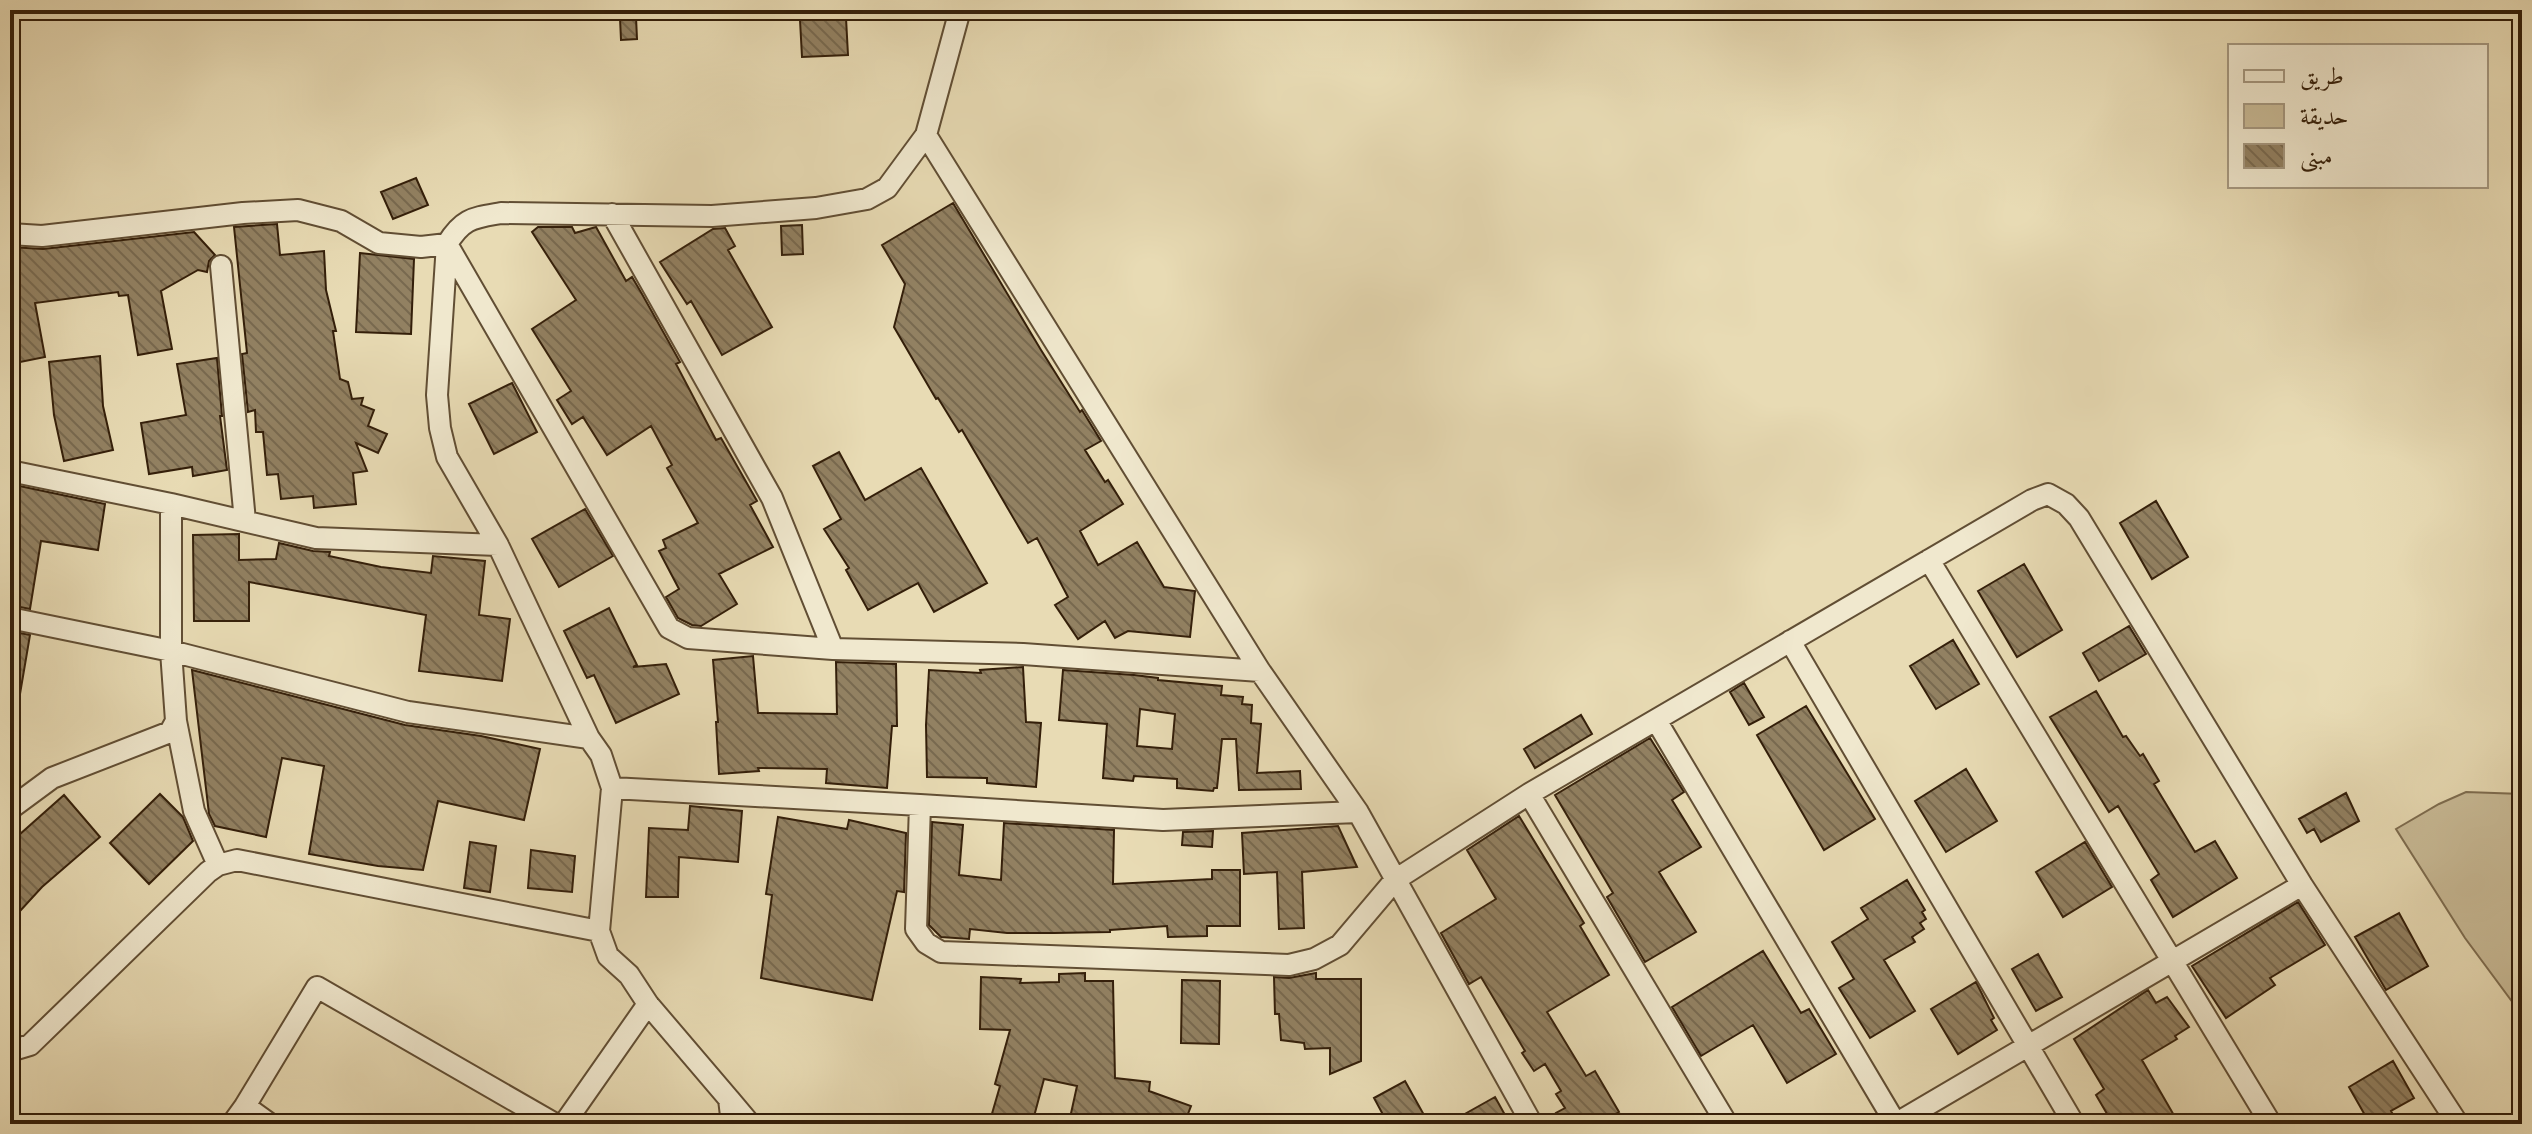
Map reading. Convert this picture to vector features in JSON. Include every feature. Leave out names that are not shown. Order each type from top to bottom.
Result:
[{"type":"street","points":[[750,1124],[648,1004],[629,975],[608,956],[599,931],[612,788],[601,755],[589,738],[498,545],[447,457],[440,428],[437,395],[447,244],[457,227],[470,218],[501,213],[712,216],[816,208],[867,199],[887,188],[926,135],[960,10]]},
{"type":"street","points":[[926,135],[1260,671],[1358,812],[1532,1124]]},
{"type":"street","points":[[10,234],[42,236],[203,217],[298,210],[341,221],[379,243],[421,247],[447,244]]},
{"type":"street","points":[[612,214],[772,498],[833,649]]},
{"type":"street","points":[[447,244],[669,628],[688,638],[833,649],[1023,654],[1260,671]]},
{"type":"street","points":[[221,266],[245,521]]},
{"type":"street","points":[[10,471],[316,538],[498,545]]},
{"type":"street","points":[[920,805],[916,929],[926,943],[941,952],[1289,965],[1314,959],[1340,945],[1395,880],[1529,794],[2032,500],[2048,494],[2066,504],[2079,518],[2302,885],[2458,1124]]},
{"type":"street","points":[[171,504],[171,651],[176,721],[194,811],[218,865]]},
{"type":"street","points":[[1929,560],[2271,1124]]},
{"type":"street","points":[[10,618],[171,651],[408,712],[589,738]]},
{"type":"street","points":[[1790,641],[2074,1124]]},
{"type":"street","points":[[1656,720],[1895,1124],[2302,885]]},
{"type":"street","points":[[10,809],[52,778],[170,732],[176,721]]},
{"type":"street","points":[[612,788],[1163,820],[1358,812]]},
{"type":"street","points":[[1529,794],[1727,1124]]},
{"type":"street","points":[[10,1051],[30,1045],[208,872],[218,865],[237,860],[599,931]]},
{"type":"street","points":[[232,1124],[317,987],[555,1124]]},
{"type":"street","points":[[564,1124],[648,1004]]},
{"type":"street","points":[[729,1099],[732,1124]]},
{"type":"street","points":[[245,1106],[270,1124]]},
{"type":"green space","points":[[2466,792],[2522,794],[2522,1015],[2465,938],[2396,829]]},
{"type":"building","points":[[636,17],[637,39],[621,40],[620,18]]},
{"type":"building","points":[[846,18],[848,55],[802,57],[800,20]]},
{"type":"building","points":[[416,178],[428,205],[393,219],[381,192]]},
{"type":"building","points":[[953,203],[1041,350],[1101,441],[1085,450],[1123,504],[1080,531],[1098,565],[1137,542],[1164,587],[1195,591],[1190,637],[1128,631],[1115,638],[1105,621],[1078,639],[1055,605],[1068,597],[1037,538],[1028,543],[962,430],[959,432],[936,399],[894,327],[905,284],[882,245]]},
{"type":"building","points":[[277,224],[280,255],[324,251],[326,290],[336,331],[333,331],[340,379],[348,382],[352,399],[363,398],[361,405],[374,410],[368,426],[387,434],[378,453],[356,443],[367,471],[353,473],[356,504],[314,508],[313,496],[281,499],[278,474],[267,475],[263,432],[256,432],[255,410],[248,412],[242,354],[247,353],[234,227]]},
{"type":"building","points":[[802,225],[803,254],[782,255],[781,226]]},
{"type":"building","points":[[538,227],[572,227],[575,233],[596,227],[626,281],[632,277],[642,294],[680,362],[676,364],[716,440],[721,438],[757,501],[750,505],[773,547],[719,574],[737,604],[701,626],[678,618],[666,597],[679,589],[659,551],[666,548],[663,540],[698,523],[667,468],[672,465],[651,426],[607,455],[583,417],[572,424],[557,400],[571,391],[532,329],[576,300],[532,232]]},
{"type":"building","points":[[725,228],[735,246],[728,250],[772,327],[722,355],[691,301],[687,304],[660,262],[713,229]]},
{"type":"building","points":[[194,232],[215,255],[209,261],[207,272],[198,270],[161,291],[172,349],[138,355],[128,295],[119,296],[118,292],[35,303],[45,357],[10,364],[10,247],[43,249]]},
{"type":"building","points":[[360,253],[414,259],[411,334],[356,332]]},
{"type":"building","points":[[100,356],[103,406],[113,450],[64,461],[54,415],[49,362]]},
{"type":"building","points":[[217,358],[227,470],[193,476],[192,467],[149,474],[141,423],[186,415],[177,364]]},
{"type":"building","points":[[512,383],[537,432],[494,454],[469,404]]},
{"type":"building","points":[[839,452],[865,500],[921,468],[987,583],[934,612],[918,583],[868,610],[846,570],[849,568],[824,529],[841,519],[813,466]]},
{"type":"building","points":[[10,484],[105,504],[98,550],[41,541],[30,609],[10,605]]},
{"type":"building","points":[[2156,501],[2188,557],[2152,579],[2120,523]]},
{"type":"building","points":[[585,509],[613,556],[559,587],[532,539]]},
{"type":"building","points":[[239,534],[239,560],[276,559],[279,543],[330,552],[329,556],[381,567],[431,573],[433,556],[485,561],[479,615],[510,619],[502,681],[419,671],[426,615],[249,582],[249,621],[194,621],[193,535]]},
{"type":"building","points":[[2024,564],[2062,630],[2017,657],[1978,591]]},
{"type":"building","points":[[609,608],[637,665],[633,667],[666,664],[679,694],[616,723],[594,675],[587,678],[564,631]]},
{"type":"building","points":[[2129,626],[2146,654],[2099,681],[2083,653]]},
{"type":"building","points":[[10,631],[30,635],[19,700],[10,699]]},
{"type":"building","points":[[1953,640],[1979,684],[1936,709],[1910,666]]},
{"type":"building","points":[[753,656],[758,713],[837,714],[836,662],[896,664],[897,726],[892,726],[887,788],[826,783],[827,769],[758,768],[759,771],[719,774],[713,660]]},
{"type":"building","points":[[1023,667],[1026,722],[1041,723],[1036,787],[987,783],[987,778],[927,777],[929,670],[981,673],[980,670]]},
{"type":"building","points":[[192,670],[405,725],[481,736],[540,749],[524,820],[438,801],[423,870],[309,854],[324,766],[282,758],[266,837],[215,826],[209,814]]},
{"type":"building","points":[[1063,670],[1222,686],[1221,695],[1243,697],[1242,704],[1252,705],[1251,723],[1261,724],[1257,773],[1300,771],[1301,789],[1239,790],[1236,739],[1222,739],[1217,788],[1213,791],[1177,788],[1177,779],[1134,776],[1133,781],[1103,778],[1107,724],[1059,720]],"holes":[[[1140,709],[1175,714],[1172,749],[1137,746]]]},
{"type":"building","points":[[1744,683],[1764,717],[1749,725],[1730,692]]},
{"type":"building","points":[[2096,691],[2123,737],[2126,736],[2140,756],[2143,754],[2159,781],[2154,784],[2195,852],[2215,841],[2237,878],[2173,917],[2151,880],[2159,874],[2118,806],[2109,812],[2050,717]]},
{"type":"building","points":[[1806,706],[1875,819],[1824,850],[1757,735]]},
{"type":"building","points":[[1581,715],[1592,734],[1535,768],[1524,749]]},
{"type":"building","points":[[1650,738],[1684,792],[1672,800],[1701,847],[1659,872],[1696,932],[1645,962],[1607,897],[1613,893],[1555,795]]},
{"type":"building","points":[[1966,769],[1997,821],[1946,852],[1915,801]]},
{"type":"building","points":[[2346,793],[2359,821],[2321,842],[2314,829],[2307,833],[2299,819]]},
{"type":"building","points":[[160,794],[183,817],[193,841],[149,884],[110,843]]},
{"type":"building","points":[[64,795],[100,837],[42,887],[10,922],[10,843]]},
{"type":"building","points":[[690,806],[742,811],[738,862],[679,857],[678,897],[646,897],[649,828],[688,830]]},
{"type":"building","points":[[1519,816],[1584,923],[1580,926],[1609,975],[1547,1012],[1586,1076],[1595,1071],[1619,1112],[1599,1124],[1562,1124],[1556,1113],[1565,1108],[1556,1094],[1561,1091],[1545,1064],[1534,1071],[1481,977],[1469,984],[1441,933],[1496,899],[1467,850]]},
{"type":"building","points":[[778,817],[847,829],[849,820],[906,833],[904,892],[897,891],[872,1000],[761,978],[772,895],[766,894]]},
{"type":"building","points":[[932,822],[963,825],[959,875],[1001,880],[1004,823],[1114,830],[1113,884],[1212,879],[1212,870],[1240,870],[1240,926],[1207,926],[1207,936],[1168,937],[1167,926],[1110,932],[1054,933],[970,929],[969,939],[941,937],[929,925]]},
{"type":"building","points":[[1338,826],[1357,867],[1302,872],[1304,928],[1279,929],[1277,872],[1244,874],[1242,833]]},
{"type":"building","points":[[1213,831],[1212,847],[1182,845],[1183,832]]},
{"type":"building","points":[[470,842],[496,846],[490,892],[464,888]]},
{"type":"building","points":[[2085,842],[2112,887],[2063,917],[2036,872]]},
{"type":"building","points":[[531,850],[575,856],[572,892],[528,888]]},
{"type":"building","points":[[1907,880],[1925,910],[1922,912],[1926,919],[1920,923],[1924,929],[1912,937],[1915,942],[1884,960],[1915,1011],[1870,1038],[1839,988],[1854,979],[1832,942],[1868,919],[1861,908]]},
{"type":"building","points":[[2298,902],[2325,945],[2270,978],[2275,985],[2226,1018],[2192,966]]},
{"type":"building","points":[[2399,913],[2428,966],[2386,990],[2355,937]]},
{"type":"building","points":[[1763,951],[1801,1013],[1809,1009],[1836,1054],[1787,1083],[1753,1025],[1701,1056],[1672,1007]]},
{"type":"building","points":[[2038,954],[2062,997],[2036,1011],[2012,969]]},
{"type":"building","points":[[1085,973],[1085,981],[1113,981],[1115,1078],[1150,1082],[1149,1091],[1191,1106],[1184,1124],[1094,1124],[1070,1118],[1077,1086],[1044,1079],[1032,1124],[989,1124],[1000,1086],[995,1084],[1010,1030],[980,1029],[981,977],[1021,979],[1020,983],[1059,982],[1059,974]]},
{"type":"building","points":[[1316,973],[1316,979],[1361,979],[1361,1061],[1330,1074],[1330,1048],[1305,1049],[1304,1043],[1281,1040],[1279,1014],[1275,1014],[1274,977],[1289,978]]},
{"type":"building","points":[[1182,980],[1220,981],[1219,1044],[1181,1043]]},
{"type":"building","points":[[1976,982],[1997,1030],[1958,1054],[1931,1009]]},
{"type":"building","points":[[2148,990],[2156,1003],[2167,997],[2189,1027],[2175,1036],[2177,1039],[2142,1060],[2179,1124],[2113,1124],[2096,1095],[2104,1089],[2074,1039]]},
{"type":"building","points":[[2393,1061],[2414,1098],[2391,1111],[2398,1124],[2370,1124],[2349,1087]]},
{"type":"building","points":[[1405,1081],[1429,1124],[1388,1124],[1374,1098]]},
{"type":"building","points":[[1495,1097],[1510,1124],[1447,1124]]}]
